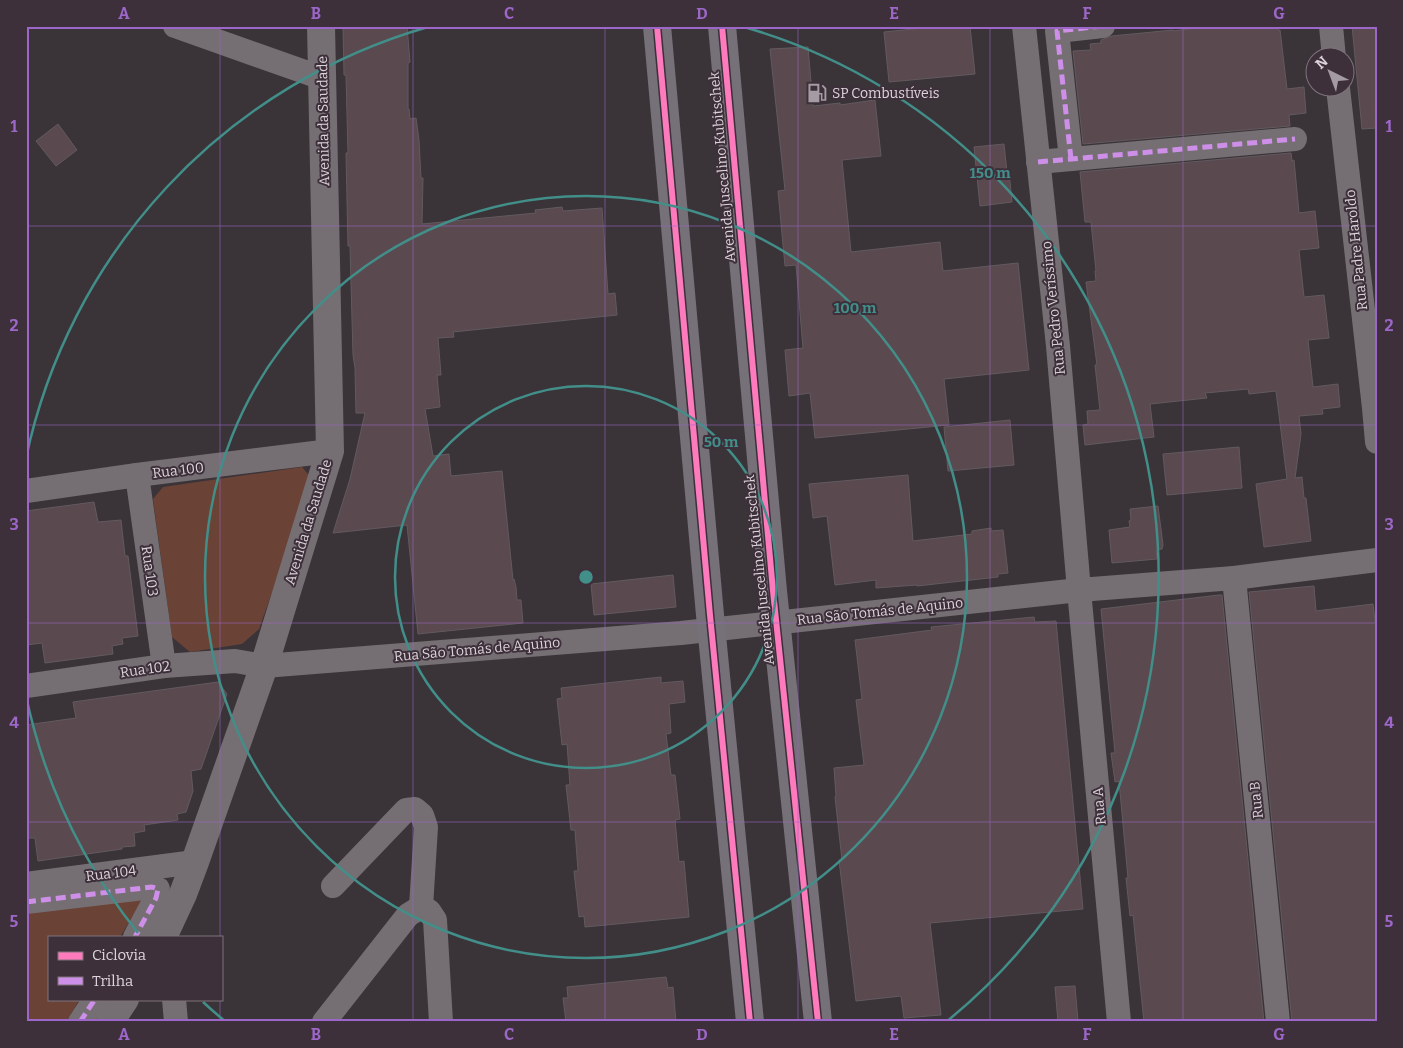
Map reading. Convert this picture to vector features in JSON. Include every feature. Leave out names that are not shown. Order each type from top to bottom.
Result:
[{"type":"main road","points":[[657,26],[711,630],[750,1022]]},
{"type":"main road","name":"Avenida Juscelino Kubitschek","points":[[722,26],[776,622],[818,1022]]},
{"type":"street","points":[[175,26],[322,78]]},
{"type":"street","name":"Avenida da Saudade","points":[[167,934],[195,862],[264,666],[330,451],[320,26]]},
{"type":"street","name":"Rua Pedro Veríssimo","points":[[1024,26],[1058,346],[1079,590]]},
{"type":"street","points":[[1071,159],[1057,31],[1103,26]]},
{"type":"street","points":[[1331,26],[1333,48]]},
{"type":"street","name":"Rua Padre Haroldo","points":[[1339,98],[1375,407],[1377,442]]},
{"type":"street","points":[[1038,162],[1295,139]]},
{"type":"street","name":"Rua 100","points":[[26,491],[330,451]]},
{"type":"street","name":"Rua 103","points":[[137,475],[164,666]]},
{"type":"street","name":"Rua São Tomás de Aquino","points":[[264,666],[711,630],[1079,590],[1234,578],[1377,560]]},
{"type":"street","name":"Rua B","points":[[1234,578],[1278,1022]]},
{"type":"street","name":"Rua A","points":[[1079,590],[1119,1022]]},
{"type":"street","name":"Rua 102","points":[[26,686],[164,666],[236,661],[264,666]]},
{"type":"street","points":[[333,886],[406,810],[415,808],[422,816],[426,827],[422,908]]},
{"type":"street","name":"Rua 104","points":[[26,884],[195,862]]},
{"type":"street","points":[[26,902],[152,887],[158,889],[156,898],[136,936]]},
{"type":"street","points":[[324,1022],[408,916],[422,908]]},
{"type":"street","points":[[422,908],[429,911],[435,920],[441,1022]]},
{"type":"street","points":[[80,1022],[94,1000]]},
{"type":"street","points":[[110,1022],[124,1000]]},
{"type":"shaded area","points":[[302,467],[312,479],[259,629],[242,644],[190,652],[172,637],[153,499],[163,487]]},
{"type":"shaded area","points":[[144,898],[121,936],[48,936],[48,1000],[79,1000],[66,1022],[26,1022],[26,913]]},
{"type":"building","points":[[343,26],[407,26],[410,62],[408,63],[408,109],[410,119],[416,118],[419,140],[421,178],[423,178],[422,224],[536,213],[535,210],[562,207],[563,211],[602,208],[608,294],[615,293],[617,315],[453,332],[454,337],[438,338],[441,375],[437,375],[440,407],[425,409],[433,456],[449,454],[451,476],[502,471],[513,580],[516,587],[517,600],[521,600],[523,623],[418,634],[407,525],[333,533],[350,479],[365,413],[356,413],[350,246],[348,246],[346,153],[348,153]]},
{"type":"building","points":[[942,26],[970,26],[975,74],[889,82],[884,32]]},
{"type":"building","points":[[1212,26],[1278,26],[1287,89],[1304,87],[1306,113],[1289,115],[1290,126],[1083,144],[1073,51],[1091,50],[1090,44],[1101,43],[1101,40],[1112,36]]},
{"type":"building","points":[[1352,26],[1377,26],[1377,128],[1362,129],[1356,48],[1354,48]]},
{"type":"building","points":[[808,47],[813,106],[840,103],[840,105],[875,100],[881,156],[842,160],[851,252],[940,242],[943,271],[1018,263],[1029,370],[944,379],[949,425],[815,438],[810,393],[789,396],[785,350],[803,348],[796,265],[785,266],[778,191],[785,190],[770,49]]},
{"type":"building","points":[[58,124],[77,150],[56,166],[36,141]]},
{"type":"building","points":[[1004,144],[1012,202],[980,206],[974,147]]},
{"type":"building","points":[[1291,153],[1292,161],[1294,160],[1299,213],[1315,211],[1319,248],[1299,250],[1304,297],[1324,295],[1329,338],[1308,340],[1313,387],[1338,384],[1340,407],[1322,409],[1323,414],[1299,416],[1301,434],[1295,478],[1302,477],[1311,541],[1264,547],[1256,484],[1287,479],[1276,391],[1249,394],[1248,389],[1205,393],[1207,398],[1150,404],[1154,437],[1085,445],[1083,425],[1088,424],[1087,411],[1100,410],[1095,365],[1097,365],[1086,282],[1096,281],[1096,271],[1091,222],[1085,222],[1080,172]]},
{"type":"building","points":[[1010,420],[1014,465],[948,471],[944,427]]},
{"type":"building","points":[[1239,447],[1242,488],[1167,495],[1163,454]]},
{"type":"building","points":[[908,475],[913,541],[972,534],[972,531],[991,528],[991,531],[1003,530],[1008,573],[998,574],[998,577],[917,586],[876,588],[876,580],[835,585],[827,516],[813,518],[809,484]]},
{"type":"building","points":[[94,502],[98,522],[121,520],[125,556],[128,556],[138,636],[122,638],[123,644],[112,646],[113,654],[45,663],[42,643],[26,645],[26,511]]},
{"type":"building","points":[[1158,506],[1163,545],[1162,549],[1156,550],[1157,559],[1112,563],[1109,530],[1130,527],[1130,509]]},
{"type":"building","points":[[673,575],[676,607],[594,615],[591,584]]},
{"type":"building","points":[[1314,586],[1316,611],[1373,604],[1377,637],[1377,1022],[1292,1022],[1249,592]]},
{"type":"building","points":[[1222,595],[1264,1022],[1144,1022],[1133,915],[1130,916],[1126,878],[1128,878],[1119,781],[1115,782],[1111,753],[1115,753],[1101,609]]},
{"type":"building","points":[[1034,617],[1035,622],[1056,621],[1083,909],[930,923],[941,1015],[904,1018],[901,996],[856,1001],[839,860],[842,860],[835,797],[834,768],[864,765],[856,700],[862,699],[855,640],[932,630],[931,627]]},
{"type":"building","points":[[661,677],[661,683],[683,681],[685,702],[669,704],[671,733],[666,734],[671,775],[675,775],[680,819],[675,820],[679,862],[684,861],[689,917],[585,927],[584,916],[579,917],[574,871],[578,871],[575,830],[571,830],[566,785],[570,785],[567,744],[562,745],[557,699],[562,698],[561,688]]},
{"type":"building","points":[[218,682],[227,694],[201,769],[191,771],[193,791],[186,812],[177,814],[178,820],[144,825],[145,831],[134,833],[135,846],[38,861],[35,838],[26,838],[26,725],[76,718],[73,702]]},
{"type":"building","points":[[666,977],[668,988],[673,987],[676,1022],[566,1022],[563,998],[568,998],[567,987]]},
{"type":"building","points":[[1075,986],[1078,1022],[1058,1022],[1055,987]]},
{"type":"marked path","points":[[1071,159],[1057,31],[1103,26]]},
{"type":"marked path","points":[[1038,162],[1295,139]]},
{"type":"marked path","points":[[26,902],[152,887],[158,889],[156,898],[136,936]]},
{"type":"marked path","points":[[80,1022],[94,1000]]},
{"type":"cycle path","points":[[657,26],[710,615],[750,1022]]},
{"type":"cycle path","points":[[722,26],[773,591],[818,1022]]},
{"type":"place","name":"SP Combustíveis","points":[[817,93]]}]
